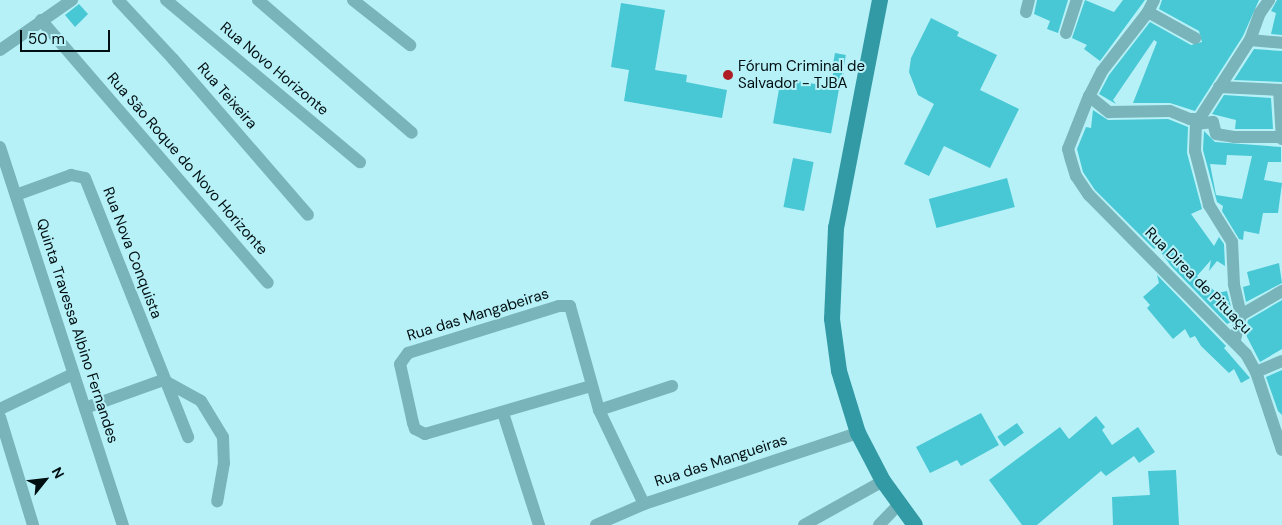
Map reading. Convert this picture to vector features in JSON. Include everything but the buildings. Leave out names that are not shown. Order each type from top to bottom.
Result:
[{"type":"main road","points":[[880,0],[833,252],[832,320],[836,354],[858,433],[882,481],[898,506],[915,525]]},
{"type":"street","points":[[0,50],[72,0]]},
{"type":"street","name":"Rua Teixeira","points":[[118,0],[173,59],[308,215]]},
{"type":"street","name":"Rua Novo Horizonte","points":[[166,0],[360,162]]},
{"type":"street","points":[[258,0],[412,133]]},
{"type":"street","points":[[353,0],[410,45]]},
{"type":"street","points":[[1066,33],[1077,0]]},
{"type":"street","points":[[1154,0],[1148,12],[1102,72],[1089,96],[1109,112],[1170,111],[1199,122],[1213,122],[1216,134],[1282,138],[1281,90],[1219,87]]},
{"type":"street","points":[[1235,340],[1241,315],[1234,284],[1232,242],[1209,205],[1195,151],[1199,122],[1219,87],[1250,40],[1260,13],[1269,0]]},
{"type":"street","points":[[1148,12],[1195,38]]},
{"type":"street","name":"Rua São Roque do Novo Horizonte","points":[[42,20],[268,283]]},
{"type":"street","points":[[1250,40],[1282,43]]},
{"type":"street","name":"Rua Direa de Pituaçu","points":[[1089,96],[1068,149],[1076,176],[1090,195],[1235,340],[1256,372],[1279,429],[1282,450]]},
{"type":"street","name":"Quinta Travessa Albino Fernandes","points":[[0,147],[123,525]]},
{"type":"street","name":"Rua Nova Conquista","points":[[16,195],[71,175],[85,178],[163,380],[188,437]]},
{"type":"street","points":[[1241,315],[1282,291]]},
{"type":"street","name":"Rua das Mangabeiras","points":[[502,413],[430,433],[420,432],[413,423],[400,364],[408,353],[567,305],[573,310],[591,386],[599,410],[644,504]]},
{"type":"street","points":[[1256,372],[1282,361]]},
{"type":"street","points":[[0,409],[73,374]]},
{"type":"street","points":[[85,408],[163,380],[201,401],[216,422],[222,437],[224,463],[217,501]]},
{"type":"street","points":[[539,525],[502,413],[591,386]]},
{"type":"street","points":[[599,410],[672,386]]},
{"type":"street","points":[[0,417],[33,525]]},
{"type":"street","name":"Rua das Mangueiras","points":[[596,525],[644,504],[858,433]]},
{"type":"street","points":[[804,525],[882,481]]},
{"type":"street","points":[[879,525],[898,506]]},
{"type":"place","name":"Fórum Criminal de Salvador - TJBA","points":[[728,75]]}]
